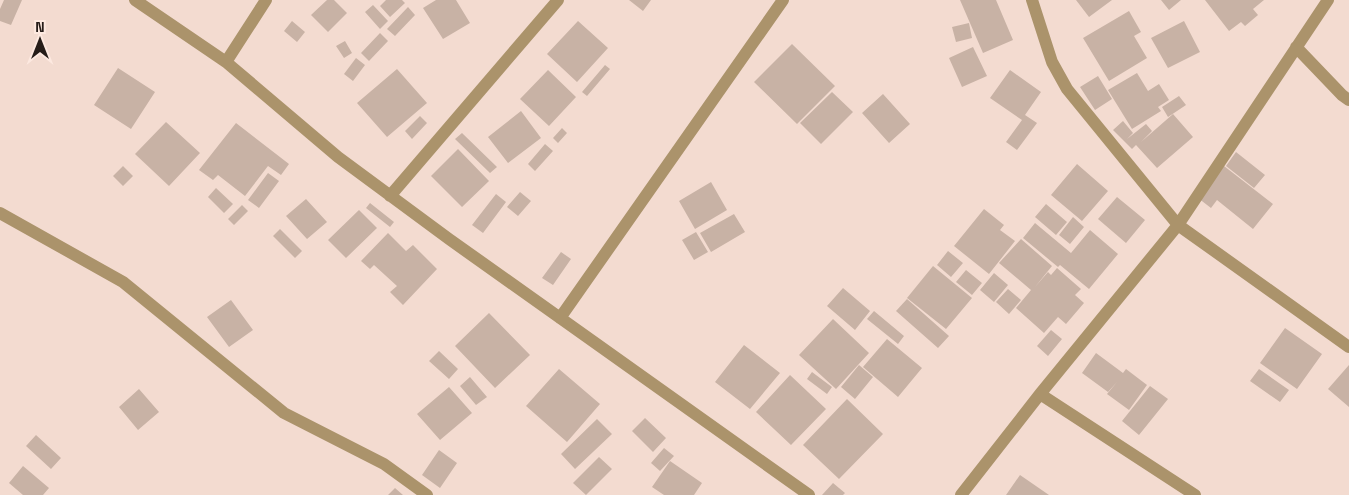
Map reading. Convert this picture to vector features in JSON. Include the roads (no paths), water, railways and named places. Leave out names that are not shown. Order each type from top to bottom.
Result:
[{"type":"street","points":[[135,0],[226,62],[338,157],[390,196],[809,495]]},
{"type":"street","points":[[226,62],[266,0]]},
{"type":"street","points":[[390,196],[558,0]]},
{"type":"street","points":[[560,318],[783,0]]},
{"type":"street","points":[[1032,0],[1052,62],[1067,89],[1178,225],[1349,347]]},
{"type":"street","points":[[961,495],[1040,394],[1178,225],[1328,0]]},
{"type":"street","points":[[1296,47],[1349,100]]},
{"type":"street","points":[[0,213],[122,282],[284,413],[384,464],[427,495]]},
{"type":"street","points":[[1040,394],[1195,495]]}]
